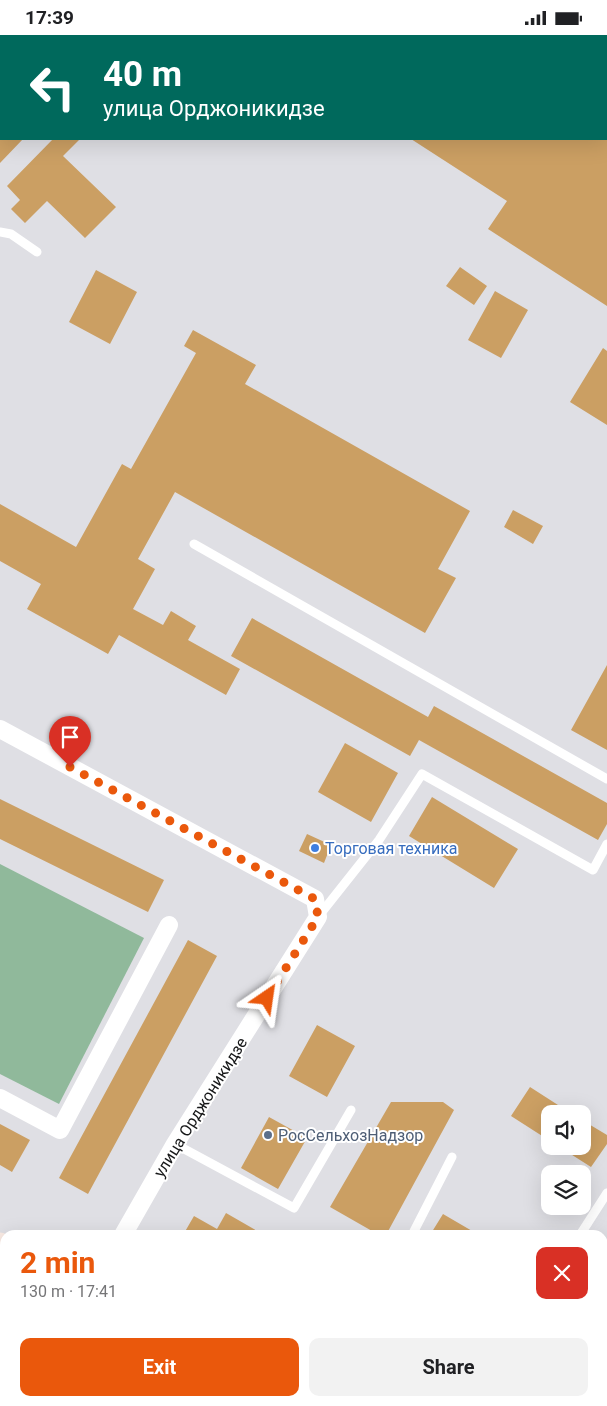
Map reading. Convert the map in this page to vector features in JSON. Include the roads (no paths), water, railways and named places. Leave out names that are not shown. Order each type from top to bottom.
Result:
[{"type":"street","points":[[0,729],[315,899],[318,917]]},
{"type":"street","name":"улица Орджоникидзе","points":[[126,1230],[175,1144],[318,917]]},
{"type":"street","points":[[0,1098],[60,1130],[168,925]]},
{"type":"lane","points":[[0,232],[10,234],[37,252]]},
{"type":"lane","points":[[194,544],[607,779]]},
{"type":"lane","points":[[318,917],[378,839],[422,774],[593,870],[607,844]]},
{"type":"lane","points":[[175,1144],[294,1208],[351,1110]]},
{"type":"lane","points":[[415,1230],[452,1157]]},
{"type":"lane","points":[[583,1230],[607,1193]]},
{"type":"place","name":"Торговая техника","points":[[315,848]]},
{"type":"place","name":"РосСельхозНадзор","points":[[268,1135]]}]
